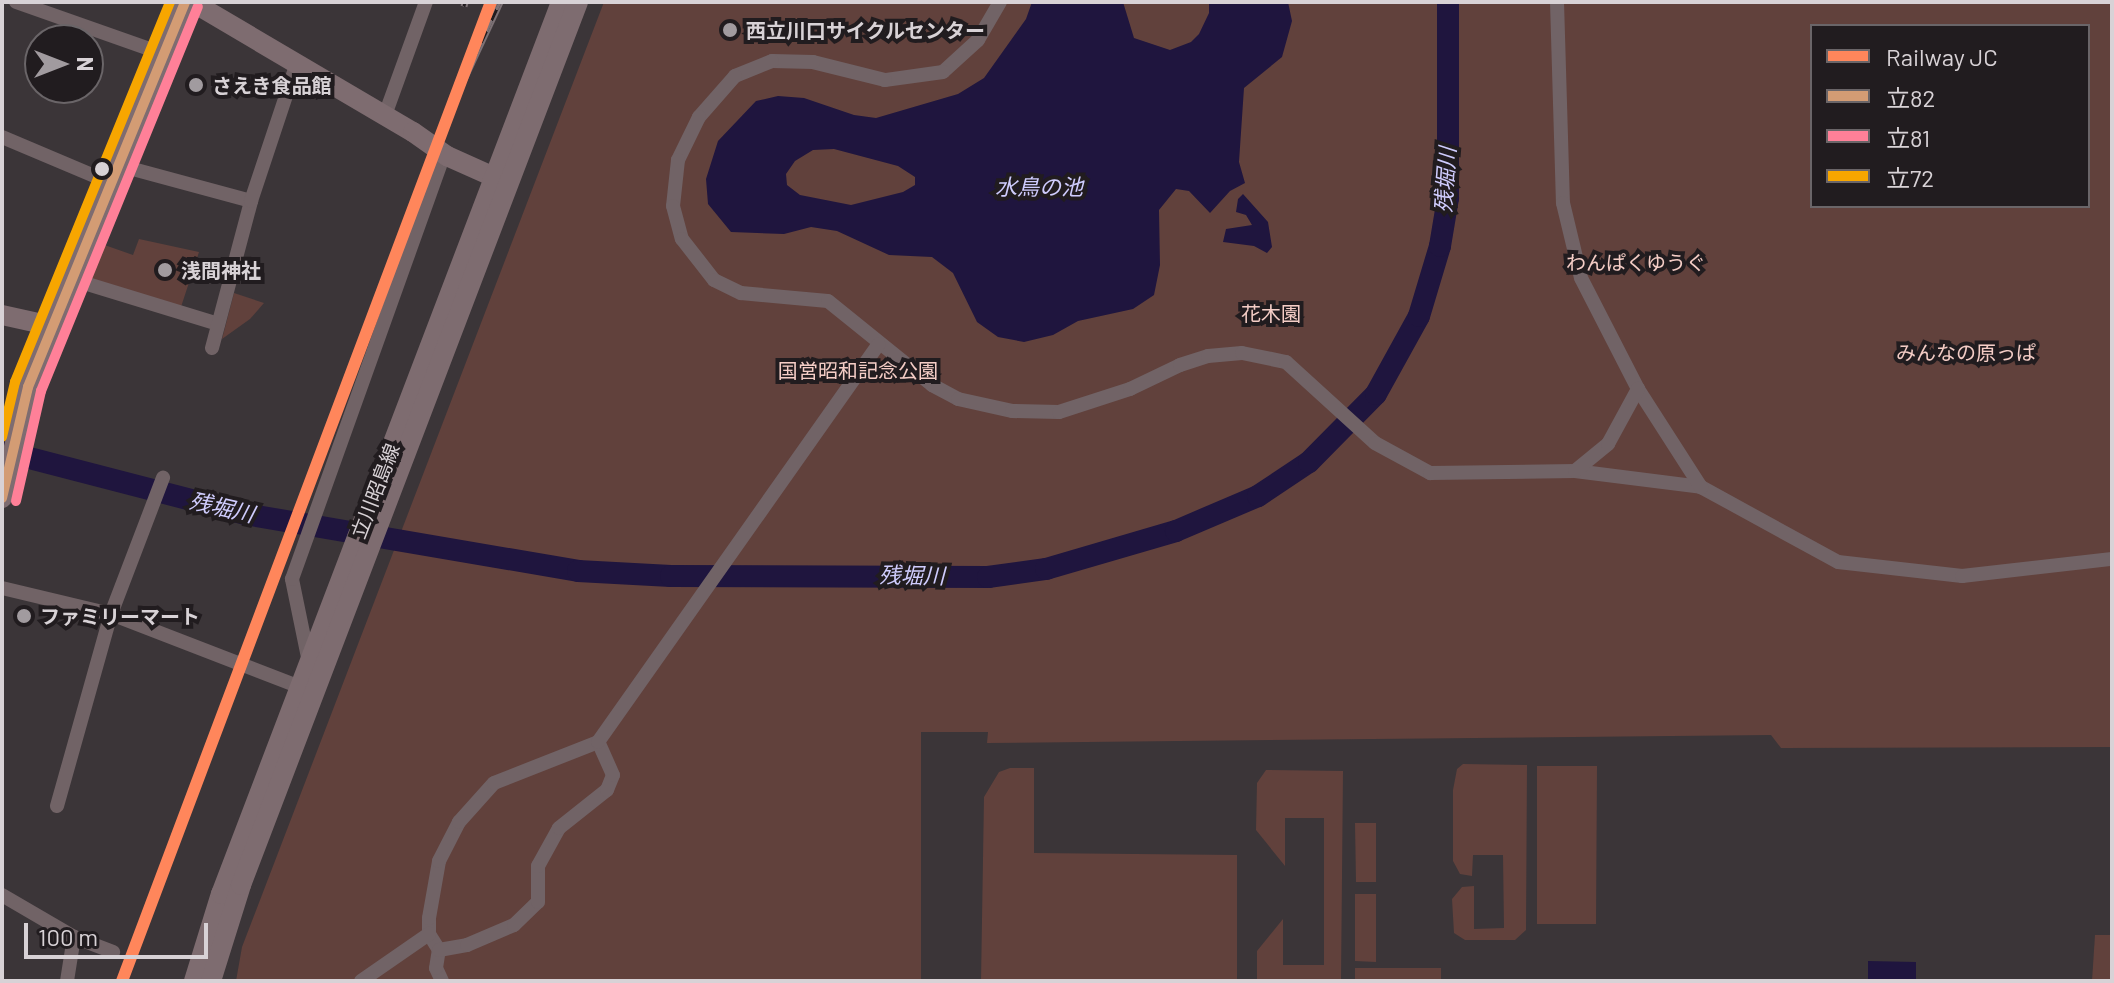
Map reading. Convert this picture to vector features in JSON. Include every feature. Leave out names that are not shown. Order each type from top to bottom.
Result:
[{"type":"main road","points":[[2,498],[28,387],[185,2]]},
{"type":"main road","points":[[192,2],[385,115],[447,156],[501,180]]},
{"type":"main road","name":"立川昭島線","points":[[211,981],[308,690],[501,180],[561,2]]},
{"type":"main road","name":"立川昭島線","points":[[501,180],[578,2]]},
{"type":"main road","points":[[2,315],[52,326]]},
{"type":"main road","name":"立川昭島線","points":[[194,981],[221,894],[308,690],[309,663],[355,564]]},
{"type":"street","points":[[16,2],[164,54]]},
{"type":"street","points":[[385,115],[426,2]]},
{"type":"street","points":[[1000,2],[978,40],[943,72],[885,80],[813,62],[772,61],[735,76],[699,117],[678,160],[673,206],[682,239],[714,280],[741,293],[828,301],[932,385],[958,399],[1012,411],[1059,412],[1130,389],[1180,365],[1208,356],[1242,353],[1286,362],[1372,437],[1375,443],[1430,473],[1575,471],[1701,487],[1838,562],[1962,576],[2112,559]]},
{"type":"street","points":[[1557,2],[1563,203],[1581,278],[1638,389],[1701,487]]},
{"type":"street","points":[[212,348],[251,201],[297,63]]},
{"type":"street","points":[[2,137],[114,174],[251,201]]},
{"type":"street","points":[[309,663],[292,579],[440,166]]},
{"type":"street","points":[[71,279],[218,324]]},
{"type":"street","points":[[442,981],[436,968],[439,950],[429,934],[439,861],[459,822],[494,783],[598,742],[879,344]]},
{"type":"street","points":[[1575,471],[1608,444],[1638,389]]},
{"type":"street","points":[[57,806],[111,614],[163,478]]},
{"type":"street","points":[[2,588],[111,614],[308,690]]},
{"type":"street","points":[[439,950],[467,945],[514,925],[538,902],[538,866],[559,828],[607,790],[613,775],[598,742]]},
{"type":"street","points":[[2,895],[74,937],[113,952]]},
{"type":"street","points":[[361,981],[429,934]]},
{"type":"street","points":[[67,981],[74,937]]},
{"type":"green space","name":"国営昭和記念公園","points":[[604,2],[2112,2],[2112,747],[1781,748],[1771,735],[987,743],[988,732],[921,732],[921,981],[236,981],[242,947]]},
{"type":"green space","points":[[139,239],[199,252],[180,310],[82,275],[96,242],[133,255]]},
{"type":"green space","points":[[234,293],[264,303],[250,319],[222,339]]},
{"type":"green space","points":[[1463,764],[1527,765],[1526,930],[1515,940],[1465,940],[1454,933],[1452,899],[1462,887],[1474,886],[1474,929],[1504,928],[1503,855],[1473,855],[1472,876],[1460,874],[1453,861],[1453,790],[1457,769]]},
{"type":"green space","points":[[1537,766],[1597,766],[1596,924],[1537,924]]},
{"type":"green space","points":[[1010,768],[1034,768],[1034,853],[1237,855],[1237,981],[981,981],[984,797],[999,772]]},
{"type":"green space","points":[[1266,770],[1343,771],[1341,981],[1257,981],[1257,951],[1283,919],[1283,965],[1324,965],[1324,818],[1285,818],[1285,866],[1256,830],[1257,783]]},
{"type":"green space","points":[[1355,823],[1376,823],[1376,882],[1356,882]]},
{"type":"green space","points":[[1355,894],[1376,894],[1376,962],[1355,961]]},
{"type":"green space","points":[[2095,935],[2112,935],[2112,981],[2092,981]]},
{"type":"green space","points":[[1355,968],[1441,968],[1441,981],[1355,981]]},
{"type":"water","name":"水鳥の池","points":[[1032,2],[1123,2],[1134,38],[1170,50],[1191,42],[1199,34],[1209,13],[1209,2],[1288,2],[1292,21],[1282,57],[1244,88],[1239,162],[1245,183],[1230,191],[1210,213],[1189,191],[1176,189],[1159,210],[1160,265],[1154,295],[1133,309],[1078,321],[1053,335],[1024,342],[998,337],[977,322],[953,273],[932,257],[889,255],[837,231],[811,227],[784,234],[731,232],[708,204],[706,179],[718,141],[756,101],[778,96],[804,98],[854,115],[876,118],[958,94],[984,78],[1026,19]],"holes":[[[834,149],[898,166],[915,177],[915,185],[903,192],[851,205],[800,195],[787,185],[786,174],[795,161],[813,150]]]},
{"type":"water","points":[[1243,194],[1268,222],[1272,247],[1267,253],[1254,246],[1223,242],[1226,229],[1252,225],[1246,215],[1236,212],[1238,199]]},
{"type":"water","points":[[1868,961],[1916,962],[1916,981],[1868,981]]},
{"type":"waterway","name":"残堀川","points":[[2,451],[245,514],[578,571],[671,576],[988,577],[1046,569],[1176,531],[1258,496],[1309,462],[1376,394],[1419,316],[1440,246],[1448,198],[1448,2]]},
{"type":"railway","points":[[464,6],[465,2]]},
{"type":"railway","points":[[451,107],[500,2]]},
{"type":"rail line","name":"JC","points":[[122,981],[491,2]]},
{"type":"transit line","name":"立72","points":[[2,437],[15,382],[170,2]]},
{"type":"transit line","name":"立82","points":[[2,498],[28,387],[185,2]]},
{"type":"transit line","name":"立81","points":[[16,501],[41,391],[198,7]]},
{"type":"place","name":"西立川口サイクルセンター","points":[[730,30]]},
{"type":"place","name":"さえき食品館","points":[[196,85]]},
{"type":"place","name":"浅間神社","points":[[165,270]]},
{"type":"place","name":"ファミリーマート","points":[[24,616]]},
{"type":"park label","name":"わんぱくゆうぐ","points":[[1636,262]]},
{"type":"park label","name":"花木園","points":[[1271,313]]},
{"type":"park label","name":"みんなの原っぱ","points":[[1966,352]]}]
